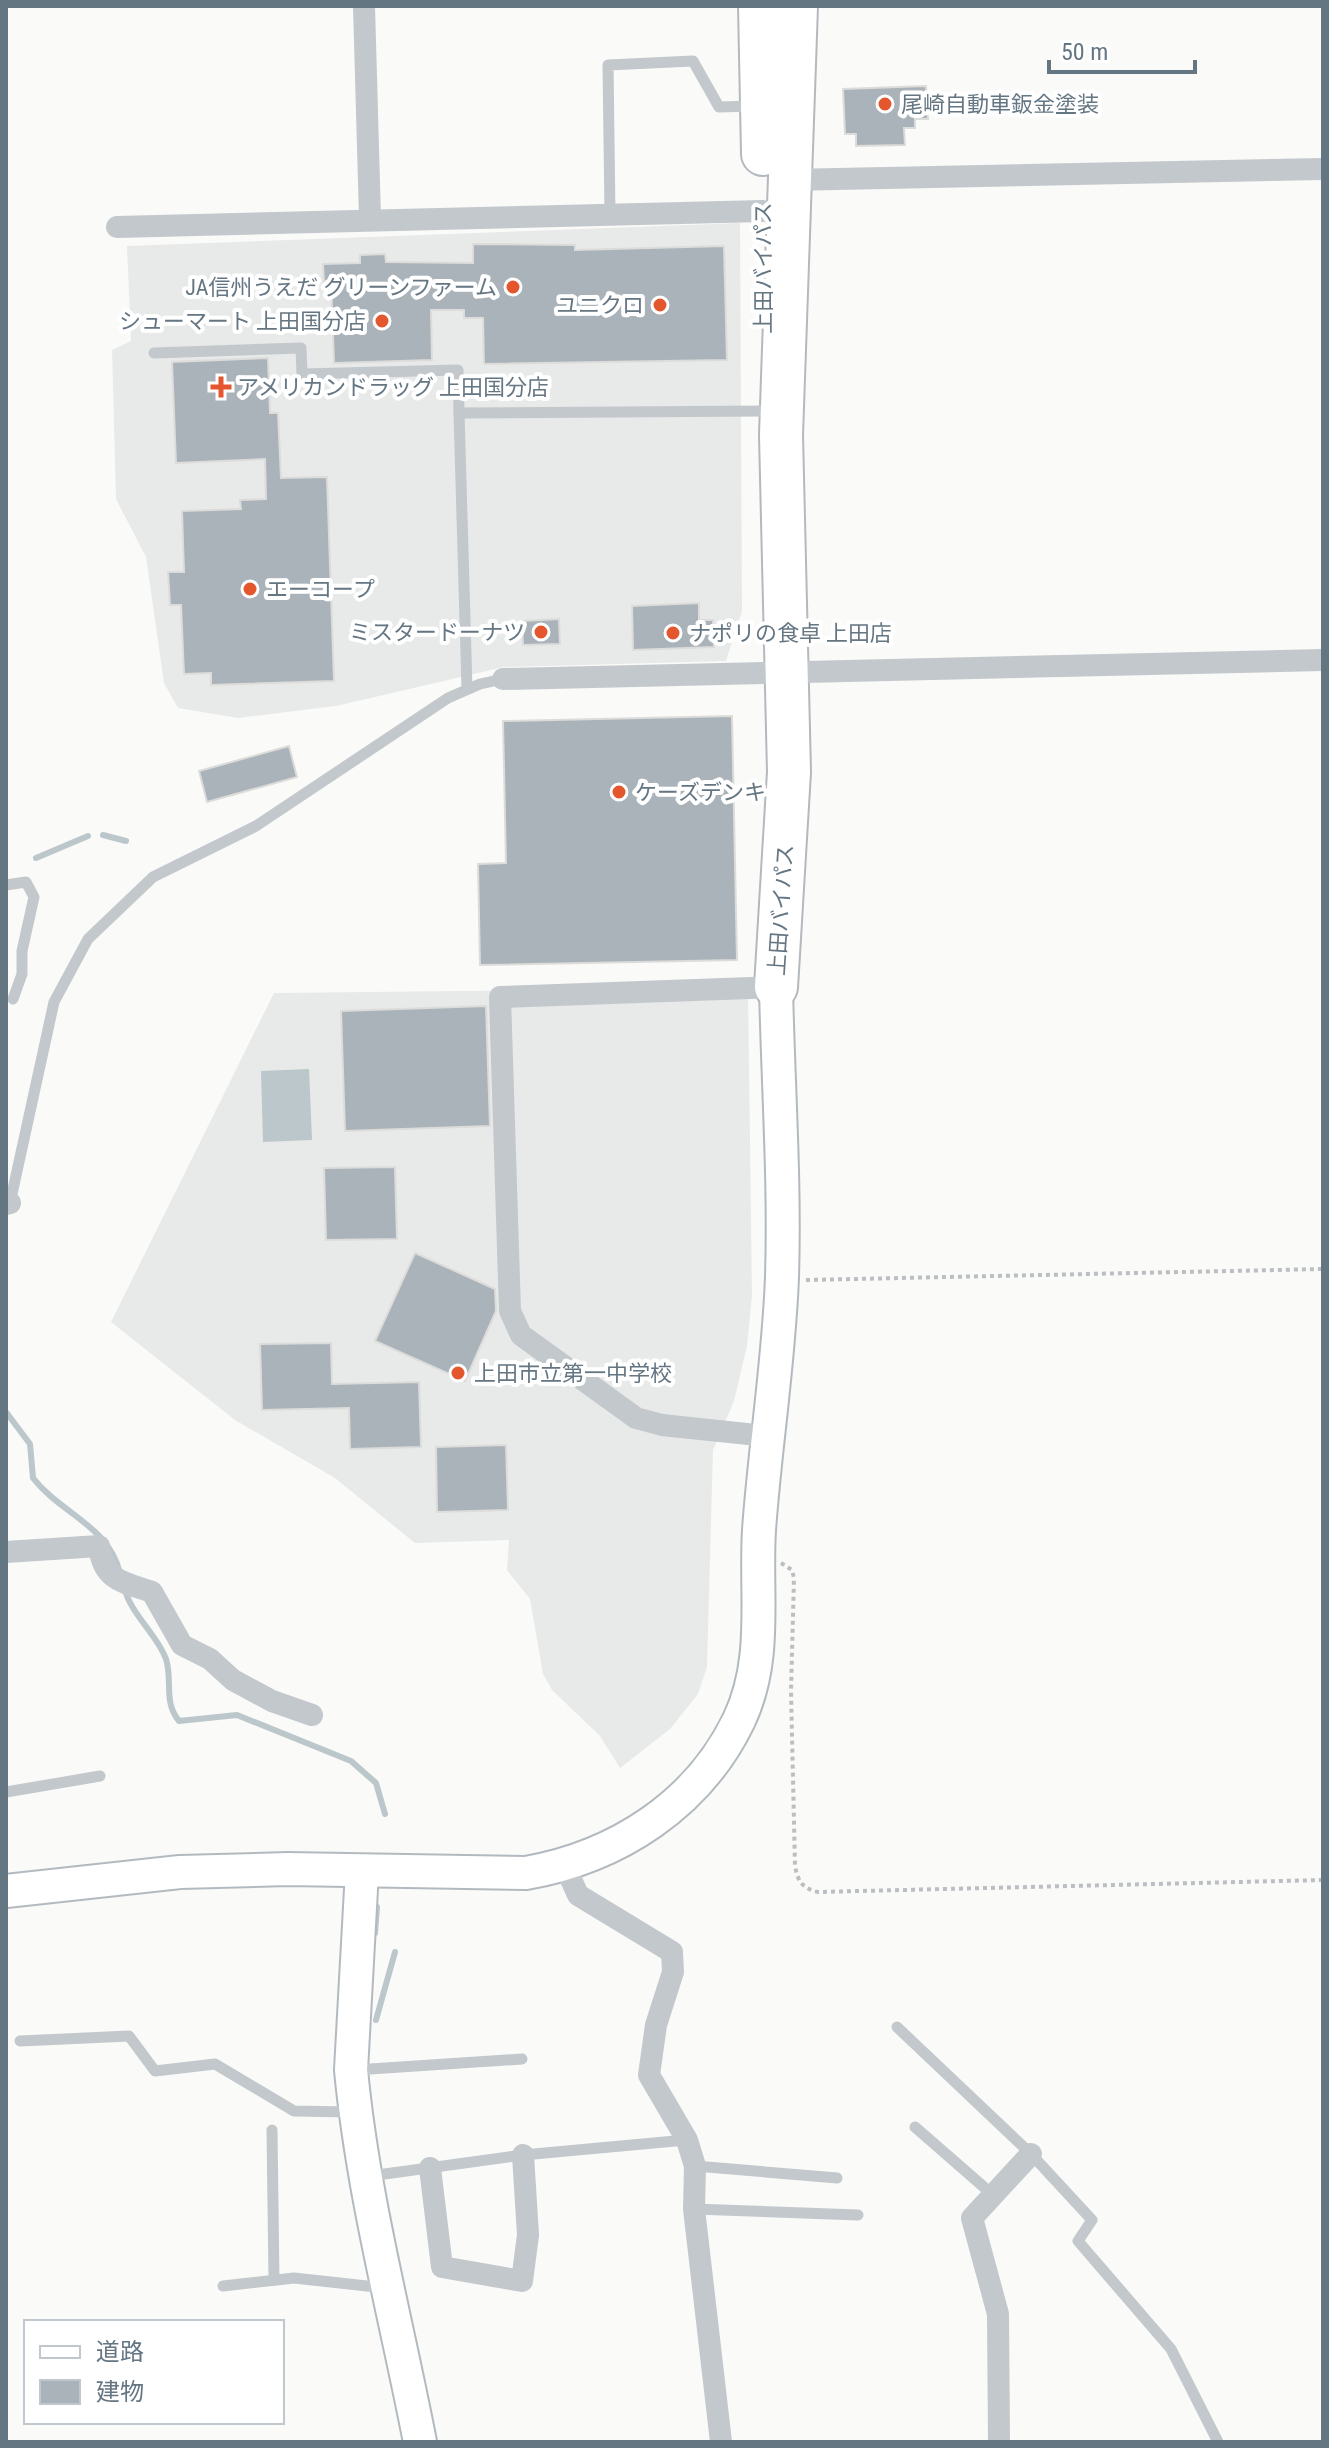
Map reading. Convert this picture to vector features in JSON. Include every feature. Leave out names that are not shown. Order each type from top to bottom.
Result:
[{"type":"highway","name":"上田バイパス","points":[[760,6],[763,106],[776,196],[781,435],[776,987]]},
{"type":"highway","name":"上田バイパス","points":[[778,673],[764,411],[776,196],[796,6]]},
{"type":"street","points":[[364,6],[370,218]]},
{"type":"street","points":[[117,227],[610,214],[776,196],[1323,169]]},
{"type":"street","points":[[503,679],[1323,660]]},
{"type":"street","points":[[6,1891],[180,1872],[490,1874],[565,1866],[631,1836],[664,1814],[718,1755],[739,1720],[753,1678],[760,1639],[758,1552],[782,1280],[776,987],[500,997],[510,1311],[521,1335],[636,1418],[662,1425],[766,1436]]},
{"type":"street","points":[[6,1552],[99,1546],[101,1565],[115,1579],[152,1592],[182,1645],[210,1659],[233,1680],[272,1701],[312,1715]]},
{"type":"street","points":[[565,1866],[578,1895],[672,1952],[673,1972],[656,2025],[649,2075],[687,2140],[695,2166],[694,2209],[721,2442]]},
{"type":"street","points":[[362,1871],[351,2070],[365,2177],[420,2442]]},
{"type":"street","points":[[999,2442],[998,2314],[972,2218],[1031,2154]]},
{"type":"street","points":[[430,2168],[442,2267],[522,2281],[528,2235],[523,2155]]},
{"type":"lane","points":[[610,214],[608,65],[693,61],[719,107],[763,106]]},
{"type":"lane","points":[[154,353],[301,348],[302,374],[458,370],[467,689]]},
{"type":"lane","points":[[459,413],[764,411]]},
{"type":"lane","points":[[8,1204],[54,1002],[88,939],[153,877],[256,826],[369,749],[467,689],[503,679]]},
{"type":"lane","points":[[6,885],[26,882],[34,897],[22,951],[22,974],[13,999]]},
{"type":"lane","points":[[6,1792],[100,1776]]},
{"type":"lane","points":[[897,2027],[1031,2154],[1092,2220],[1078,2241],[1171,2349],[1218,2442]]},
{"type":"lane","points":[[20,2041],[129,2036],[155,2071],[215,2064],[294,2111],[356,2112]]},
{"type":"lane","points":[[351,2070],[522,2059]]},
{"type":"lane","points":[[915,2127],[993,2195]]},
{"type":"lane","points":[[272,2130],[274,2280]]},
{"type":"lane","points":[[365,2177],[523,2155],[687,2140]]},
{"type":"lane","points":[[695,2166],[837,2178]]},
{"type":"lane","points":[[694,2209],[858,2215]]},
{"type":"lane","points":[[223,2286],[294,2278],[387,2288]]},
{"type":"path","points":[[782,1280],[1323,1269]]},
{"type":"path","points":[[758,1552],[792,1570],[794,1578],[791,1691],[795,1866],[800,1884],[806,1889],[818,1892],[1323,1880]]},
{"type":"shaded area","points":[[740,223],[742,611],[726,661],[504,667],[336,706],[238,718],[178,708],[164,683],[146,557],[116,499],[112,350],[131,341],[127,246]]},
{"type":"shaded area","name":"上田市立第一中学校","points":[[748,988],[752,1296],[747,1346],[734,1401],[713,1450],[707,1667],[698,1694],[670,1729],[620,1768],[600,1736],[552,1690],[543,1674],[530,1599],[507,1570],[509,1540],[415,1543],[335,1478],[235,1420],[111,1322],[274,993]]},
{"type":"shaded area","points":[[309,1069],[312,1140],[263,1142],[261,1071]]},
{"type":"building","name":"尾崎自動車鈑金塗装","points":[[926,86],[928,119],[915,119],[915,128],[904,128],[905,145],[856,146],[856,134],[845,134],[843,89]]},
{"type":"building","points":[[473,244],[575,245],[575,250],[724,246],[727,360],[484,364],[483,318],[464,318],[464,310],[431,310],[432,360],[334,363],[331,281],[324,281],[323,264],[360,263],[360,255],[385,254],[386,262],[473,263]]},
{"type":"building","name":"エーコープ","points":[[268,358],[270,413],[278,413],[281,478],[327,477],[334,681],[211,685],[211,673],[184,674],[181,605],[170,605],[168,572],[184,572],[182,511],[241,509],[240,500],[266,499],[265,459],[176,463],[172,362]]},
{"type":"building","name":"ナポリの食卓 上田店","points":[[699,603],[699,620],[713,620],[714,647],[633,650],[632,606]]},
{"type":"building","name":"ミスタードーナツ","points":[[559,619],[560,644],[523,645],[522,621]]},
{"type":"building","name":"ケーズデンキ","points":[[732,716],[737,960],[480,965],[478,864],[506,863],[503,721]]},
{"type":"building","points":[[289,746],[297,777],[207,802],[199,771]]},
{"type":"building","points":[[486,1006],[490,1126],[345,1131],[341,1011]]},
{"type":"building","points":[[395,1167],[397,1239],[326,1240],[324,1168]]},
{"type":"building","points":[[415,1253],[495,1289],[496,1311],[465,1381],[375,1341]]},
{"type":"building","points":[[331,1343],[332,1384],[419,1382],[421,1447],[350,1449],[349,1408],[262,1410],[260,1344]]},
{"type":"building","points":[[506,1445],[508,1510],[437,1512],[436,1447]]},
{"type":"waterway","points":[[103,835],[126,841]]},
{"type":"waterway","points":[[36,858],[88,836]]},
{"type":"waterway","points":[[6,1412],[30,1444],[33,1478],[95,1531],[114,1557],[120,1573]]},
{"type":"waterway","points":[[124,1587],[132,1607],[166,1659],[171,1706],[179,1721],[237,1715],[351,1761],[376,1783],[385,1814]]},
{"type":"waterway","points":[[375,1933],[377,1907]]},
{"type":"waterway","points":[[376,2020],[395,1952]]},
{"type":"place","name":"尾崎自動車鈑金塗装","points":[[885,104]]},
{"type":"place","name":"JA信州うえだ グリーンファーム","points":[[513,287]]},
{"type":"place","name":"ユニクロ","points":[[660,305]]},
{"type":"place","name":"シューマート 上田国分店","points":[[382,321]]},
{"type":"place","name":"アメリカンドラッグ 上田国分店","points":[[221,387]]},
{"type":"place","name":"エーコープ","points":[[250,589]]},
{"type":"place","name":"ミスタードーナツ","points":[[541,632]]},
{"type":"place","name":"ナポリの食卓 上田店","points":[[673,633]]},
{"type":"place","name":"ケーズデンキ","points":[[619,792]]},
{"type":"place","name":"上田市立第一中学校","points":[[458,1373]]}]
